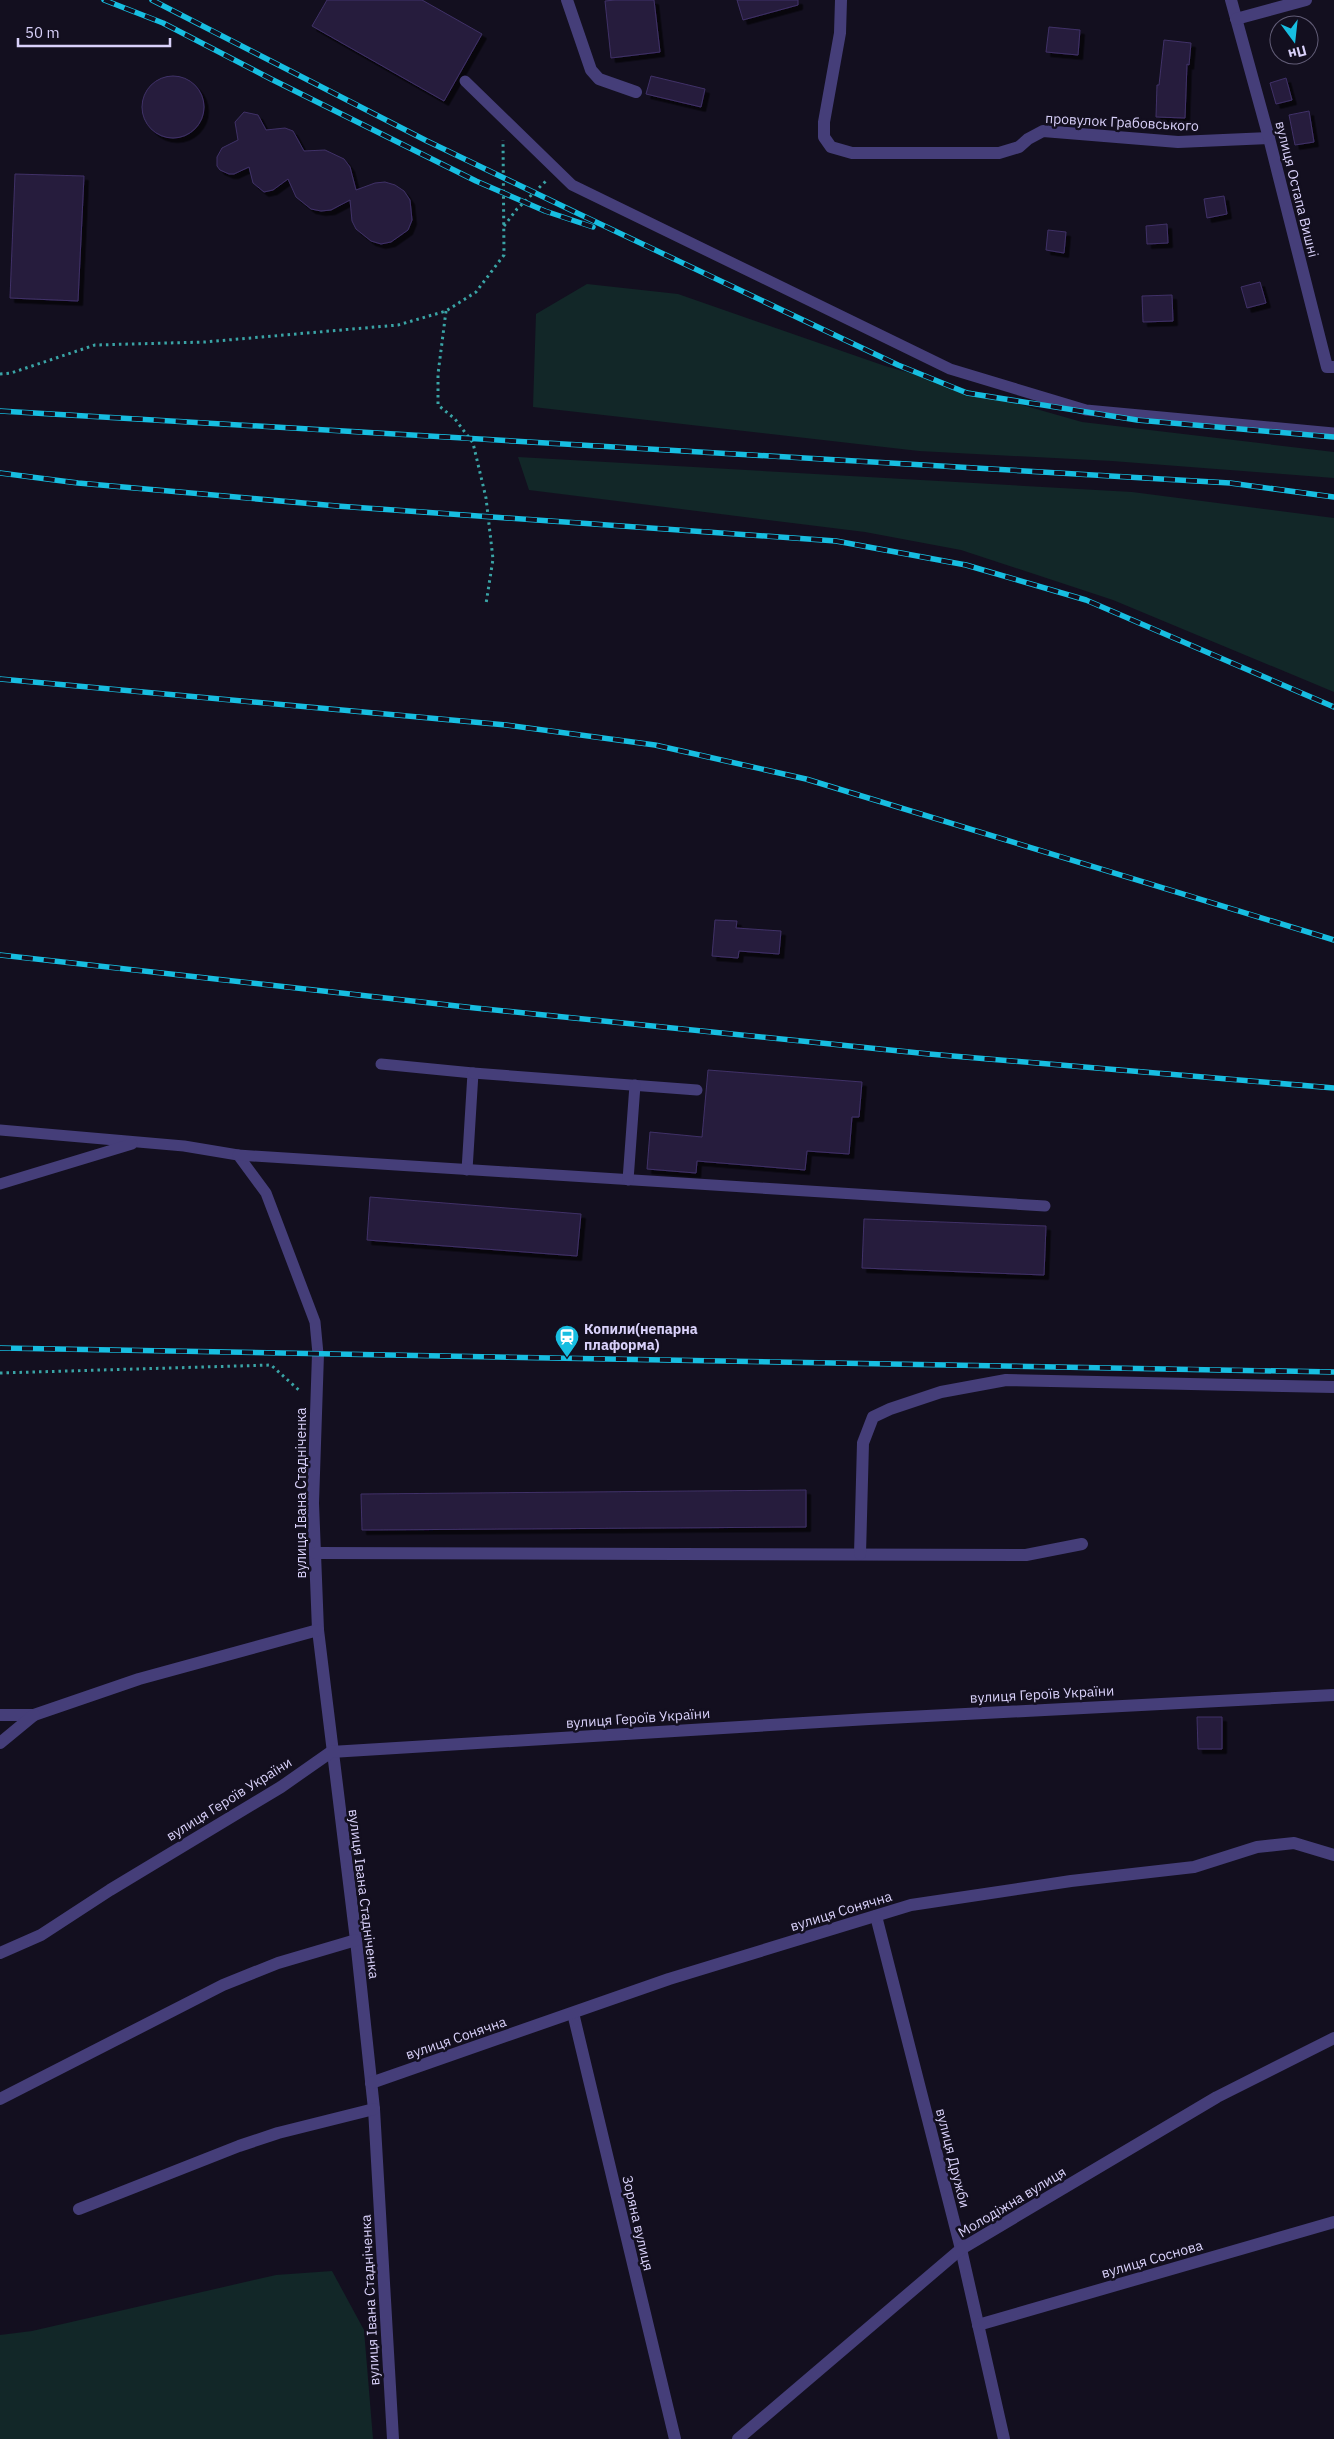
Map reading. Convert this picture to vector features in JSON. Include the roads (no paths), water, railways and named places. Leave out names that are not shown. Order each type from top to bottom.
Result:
[{"type":"street","points":[[567,0],[591,70],[599,79],[626,91],[636,92]]},
{"type":"street","name":"провулок Грабовського","points":[[841,0],[839,41],[824,122],[824,137],[831,147],[852,153],[999,153],[1019,147],[1028,139],[1043,131],[1178,142],[1269,138]]},
{"type":"street","name":"вулиця Остапа Вишні","points":[[1231,0],[1330,367]]},
{"type":"street","points":[[1236,19],[1306,0]]},
{"type":"street","name":"вулиця Івана Стадніченка","points":[[318,1354],[313,1503],[318,1630],[331,1752],[356,1940],[374,2109],[394,2439]]},
{"type":"street","points":[[860,1554],[863,1443],[874,1418],[890,1409],[941,1392],[1006,1380],[1334,1387]]},
{"type":"street","points":[[315,1553],[1026,1555],[1082,1544]]},
{"type":"street","points":[[0,1715],[34,1715],[139,1679],[318,1630]]},
{"type":"street","name":"вулиця Героїв України","points":[[0,1953],[41,1935],[110,1890],[281,1786],[331,1752],[869,1719],[1334,1694]]},
{"type":"street","points":[[0,1743],[34,1715]]},
{"type":"street","name":"вулиця Сонячна","points":[[371,2083],[669,1979],[911,1905],[1071,1881],[1194,1867],[1257,1847],[1294,1843],[1334,1855]]},
{"type":"street","name":"вулиця Дружби","points":[[876,1916],[961,2249],[1004,2439]]},
{"type":"street","points":[[0,2098],[223,1985],[278,1963],[356,1940]]},
{"type":"street","name":"Зоряна вулиця","points":[[573,2013],[675,2439]]},
{"type":"street","name":"Молодіжна вулиця","points":[[738,2439],[961,2249],[1216,2097],[1334,2038]]},
{"type":"street","points":[[79,2209],[239,2146],[278,2133],[374,2109]]},
{"type":"street","name":"вулиця Соснова","points":[[978,2325],[1334,2222]]},
{"type":"lane","points":[[465,81],[572,185],[950,369],[1086,410],[1334,433]]},
{"type":"lane","points":[[381,1064],[697,1090]]},
{"type":"lane","points":[[467,1170],[474,1073]]},
{"type":"lane","points":[[628,1180],[634,1085]]},
{"type":"lane","points":[[0,1130],[184,1146],[238,1155],[1045,1206]]},
{"type":"lane","points":[[0,1184],[138,1142]]},
{"type":"lane","points":[[238,1155],[266,1193],[315,1322],[318,1354]]},
{"type":"railway","points":[[104,0],[163,23],[476,181],[545,211],[593,227]]},
{"type":"railway","points":[[152,0],[427,141],[898,365],[967,393],[1137,420],[1334,437]]},
{"type":"railway","points":[[0,411],[1230,483],[1334,497]]},
{"type":"railway","points":[[0,473],[78,483],[337,506],[836,541],[966,565],[1086,600],[1334,707]]},
{"type":"railway","points":[[0,679],[506,725],[655,745],[806,779],[1334,940]]},
{"type":"railway","points":[[0,955],[475,1008],[929,1054],[1334,1088]]},
{"type":"railway","points":[[0,1348],[1334,1372]]},
{"type":"place","name":"Копили(непарна плаформа)","points":[[567,1358]]}]
